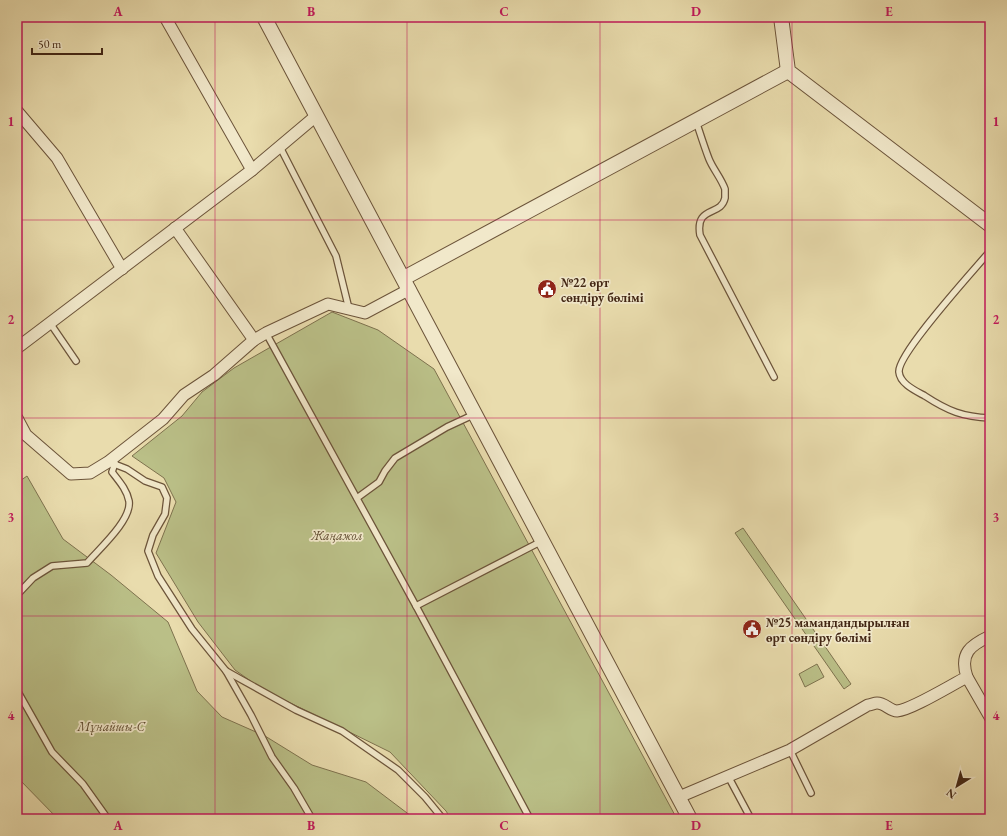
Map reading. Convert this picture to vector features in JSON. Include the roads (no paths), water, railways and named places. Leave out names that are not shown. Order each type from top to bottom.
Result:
[{"type":"street","points":[[165,17],[252,170]]},
{"type":"street","points":[[264,17],[690,819]]},
{"type":"street","points":[[782,17],[788,71],[990,225]]},
{"type":"street","points":[[17,418],[26,436],[71,474],[90,473],[112,463],[163,419],[184,395],[214,375],[254,340],[266,333],[328,304],[365,313],[407,284],[696,121],[788,71]]},
{"type":"street","points":[[17,111],[57,158],[122,269]]},
{"type":"street","points":[[17,348],[252,170],[316,116]]},
{"type":"street","points":[[176,228],[254,340]]},
{"type":"street","points":[[990,636],[974,644],[967,652],[965,660],[967,677],[990,717]]},
{"type":"street","points":[[678,797],[790,750],[868,706],[877,703],[896,711],[905,709],[967,677]]},
{"type":"lane","points":[[696,121],[709,158],[725,189],[725,198],[720,206],[700,219],[700,235],[774,377]]},
{"type":"lane","points":[[280,147],[336,256],[349,309]]},
{"type":"lane","points":[[990,251],[946,302],[913,344],[900,365],[899,372],[901,379],[906,384],[942,408],[971,417],[990,418]]},
{"type":"lane","points":[[50,324],[76,361]]},
{"type":"lane","points":[[266,333],[416,606],[530,819]]},
{"type":"lane","points":[[357,498],[379,482],[395,458],[447,427],[475,414]]},
{"type":"lane","points":[[17,595],[33,578],[52,566],[87,563],[118,529],[125,518],[129,503],[125,490],[112,472],[112,463],[127,469],[145,481],[162,487],[167,498],[165,514],[153,535],[148,552],[158,576],[192,629],[226,671],[251,715],[272,757],[294,788],[312,819]]},
{"type":"lane","points":[[416,606],[543,541]]},
{"type":"lane","points":[[226,671],[296,710],[342,731],[398,770],[420,791],[443,819]]},
{"type":"lane","points":[[17,690],[52,752],[83,784],[108,819]]},
{"type":"lane","points":[[790,750],[811,793]]},
{"type":"lane","points":[[728,776],[751,819]]},
{"type":"place","name":"№22 өрт сөндіру бөлімі","points":[[547,289]]},
{"type":"place","name":"№25 мамандандырылған өрт сөндіру бөлімі","points":[[752,629]]},
{"type":"park label","name":"Жаңажол","points":[[337,535]]},
{"type":"park label","name":"Мұнайшы-С","points":[[111,726]]}]
